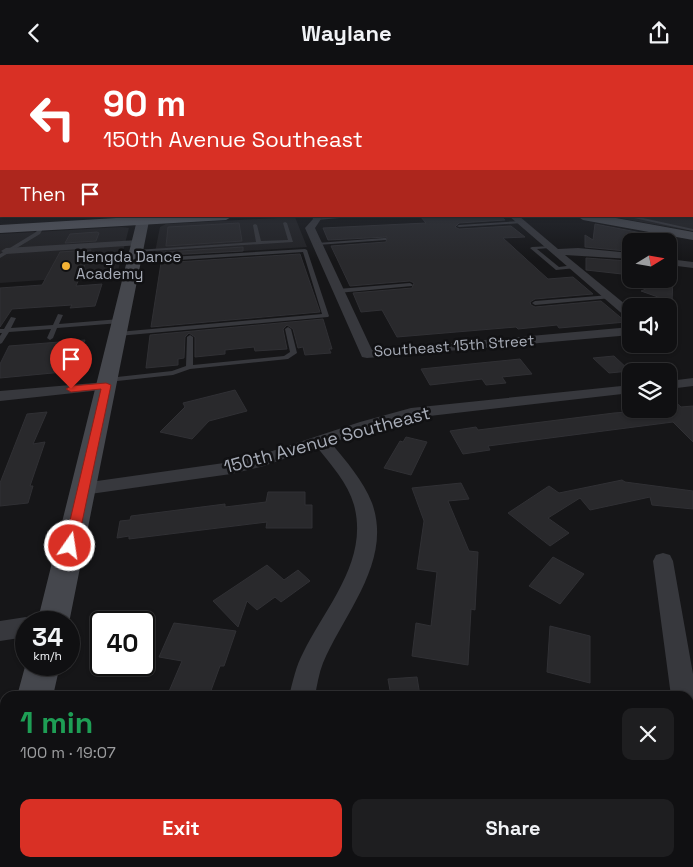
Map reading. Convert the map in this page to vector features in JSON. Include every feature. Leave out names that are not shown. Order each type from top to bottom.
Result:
[{"type":"main road","points":[[0,223],[182,217]]},
{"type":"main road","points":[[0,229],[138,218]]},
{"type":"street","name":"Southeast 15th Street","points":[[316,217],[310,228],[367,354],[622,332]]},
{"type":"street","points":[[591,217],[693,236]]},
{"type":"street","points":[[56,611],[135,253],[138,218]]},
{"type":"street","points":[[517,219],[622,307]]},
{"type":"street","points":[[553,249],[622,255]]},
{"type":"street","points":[[3,253],[135,253]]},
{"type":"street","points":[[678,263],[693,265]]},
{"type":"street","points":[[677,384],[693,382]]},
{"type":"street","points":[[0,396],[107,383]]},
{"type":"street","name":"150th Avenue Southeast","points":[[83,489],[231,468],[258,462],[322,442],[366,425],[411,413],[622,390]]},
{"type":"street","points":[[303,691],[311,661],[360,568],[367,521],[364,505],[355,486],[322,442]]},
{"type":"street","points":[[663,561],[683,691]]},
{"type":"street","points":[[0,631],[15,629]]},
{"type":"street","points":[[36,691],[40,676]]},
{"type":"lane","points":[[632,217],[693,230]]},
{"type":"lane","points":[[459,226],[517,219]]},
{"type":"lane","points":[[101,261],[135,253],[291,241],[285,223]]},
{"type":"lane","points":[[255,225],[259,243]]},
{"type":"lane","points":[[3,253],[38,233],[42,227]]},
{"type":"lane","points":[[317,244],[384,239]]},
{"type":"lane","points":[[553,249],[532,248],[558,269],[574,267]]},
{"type":"lane","points":[[3,331],[55,327],[119,328],[326,316],[305,249],[135,253]]},
{"type":"lane","points":[[338,291],[410,285]]},
{"type":"lane","points":[[535,303],[610,297]]},
{"type":"lane","points":[[50,338],[60,315]]},
{"type":"lane","points":[[0,342],[3,331],[13,318]]},
{"type":"lane","points":[[107,383],[173,373],[189,367],[286,358],[294,353],[288,329]]},
{"type":"lane","points":[[189,367],[190,337]]},
{"type":"shaded area","points":[[295,217],[307,247],[154,257],[160,227],[166,224]]},
{"type":"shaded area","points":[[614,217],[693,217],[693,231]]},
{"type":"shaded area","points":[[129,228],[117,275],[0,283],[0,234]]},
{"type":"building","points":[[421,217],[501,217],[505,220],[459,223],[455,227],[459,229],[511,226],[525,237],[503,238],[548,279],[573,277],[593,294],[535,299],[530,302],[531,305],[535,307],[601,301],[622,319],[622,322],[559,328],[557,325],[518,329],[516,327],[397,337],[382,310],[361,312],[353,293],[412,288],[414,283],[410,281],[350,286],[331,246],[386,242],[387,237],[328,240],[323,228],[426,223]]},
{"type":"building","points":[[239,223],[242,241],[166,246],[168,227]]},
{"type":"building","points":[[595,224],[642,233],[622,233],[622,251],[585,247],[585,235],[593,240]]},
{"type":"building","points":[[99,233],[96,241],[65,243],[70,234]]},
{"type":"building","points":[[243,247],[243,251],[164,255],[165,252]]},
{"type":"building","points":[[91,250],[76,286],[102,284],[95,306],[70,308],[72,305],[12,309],[0,327],[0,288],[42,285],[60,252]]},
{"type":"building","points":[[300,254],[320,312],[151,327],[161,263]]},
{"type":"building","points":[[586,258],[622,261],[622,274],[586,270]]},
{"type":"building","points":[[648,288],[673,288],[672,298],[661,298],[641,291]]},
{"type":"building","points":[[323,319],[332,349],[329,349],[331,353],[305,355],[303,347],[298,348],[293,329],[287,325],[283,329],[287,349],[255,351],[254,347],[225,350],[225,354],[195,357],[195,337],[189,333],[185,337],[184,358],[178,359],[178,365],[146,368],[150,335]]},
{"type":"building","points":[[85,340],[74,371],[0,378],[0,364],[9,346]]},
{"type":"building","points":[[614,356],[622,364],[622,372],[609,373],[593,358]]},
{"type":"building","points":[[520,359],[532,374],[502,377],[506,383],[486,385],[482,379],[430,385],[421,369]]},
{"type":"building","points":[[235,390],[247,411],[209,421],[192,439],[160,432],[185,407],[183,403]]},
{"type":"building","points":[[677,403],[681,407],[693,406],[693,442],[673,422],[488,446],[490,450],[463,454],[450,431],[476,427],[478,430],[622,412],[622,418],[677,418]]},
{"type":"building","points":[[47,412],[33,444],[45,442],[30,486],[33,486],[28,503],[0,506],[0,483],[27,414]]},
{"type":"building","points":[[406,437],[427,442],[411,475],[384,468],[400,441],[403,442]]},
{"type":"building","points":[[622,480],[625,482],[693,491],[693,509],[652,505],[650,497],[590,510],[580,498],[548,518],[569,533],[550,546],[508,513],[549,486],[559,493]]},
{"type":"building","points":[[461,483],[469,499],[448,501],[469,551],[478,552],[475,610],[471,609],[468,665],[412,656],[416,623],[431,626],[437,572],[417,569],[424,521],[412,488]]},
{"type":"building","points":[[268,492],[305,492],[305,505],[312,505],[312,528],[266,528],[267,522],[129,539],[129,536],[117,538],[120,521],[130,520],[131,516],[225,504],[225,507],[266,502]]},
{"type":"building","points":[[553,557],[584,574],[560,604],[529,586]]},
{"type":"building","points":[[267,565],[284,580],[298,570],[310,581],[281,602],[275,597],[257,610],[247,601],[238,627],[213,601]]},
{"type":"building","points":[[174,623],[236,631],[224,666],[220,666],[211,691],[169,691],[182,661],[159,657]]},
{"type":"building","points":[[550,626],[590,636],[590,683],[547,672]]},
{"type":"building","points":[[417,677],[419,691],[390,691],[388,679]]},
{"type":"place","name":"Hengda Dance Academy","points":[[66,266]]},
{"type":"route","points":[[70,546],[106,385],[71,389]]}]
